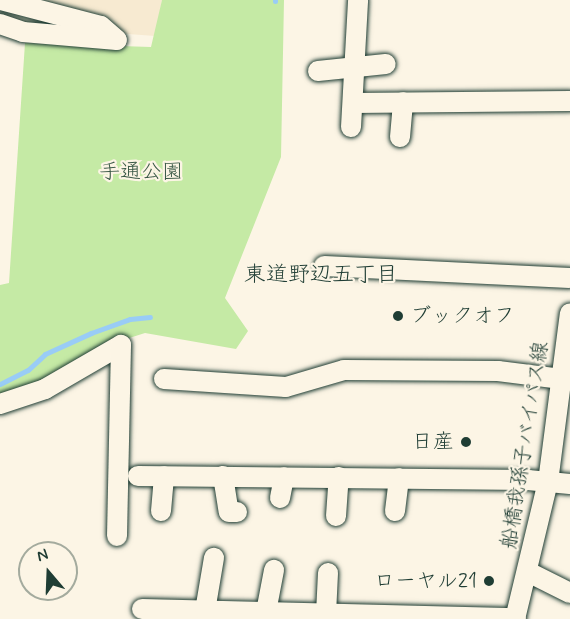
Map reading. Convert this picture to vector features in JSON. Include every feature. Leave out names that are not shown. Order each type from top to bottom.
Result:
[{"type":"street","points":[[0,24],[23,32],[117,40],[101,27],[2,0]]},
{"type":"street","points":[[351,127],[358,0]]},
{"type":"street","points":[[318,71],[386,64]]},
{"type":"street","points":[[353,103],[570,101]]},
{"type":"street","points":[[400,136],[403,102]]},
{"type":"street","points":[[324,266],[570,278]]},
{"type":"street","name":"船橋我孫子バイパス線","points":[[516,619],[548,482],[561,379],[568,345],[570,313]]},
{"type":"street","points":[[0,404],[45,389],[121,345],[117,536]]},
{"type":"street","points":[[164,379],[286,387],[344,370],[498,371],[561,379]]},
{"type":"street","points":[[138,476],[399,478],[570,484]]},
{"type":"street","points":[[161,511],[164,476]]},
{"type":"street","points":[[223,476],[229,512],[237,512]]},
{"type":"street","points":[[280,498],[284,477]]},
{"type":"street","points":[[336,516],[339,477]]},
{"type":"street","points":[[395,511],[399,478]]},
{"type":"street","points":[[199,613],[214,558]]},
{"type":"street","points":[[266,612],[274,570]]},
{"type":"street","points":[[326,614],[328,573]]},
{"type":"street","points":[[528,573],[570,593]]},
{"type":"street","points":[[142,609],[227,615],[266,612],[516,619]]},
{"type":"shaded area","points":[[0,0],[162,0],[155,36],[19,26],[0,19]]},
{"type":"green space","name":"手通公園","points":[[162,0],[284,0],[281,157],[225,298],[248,331],[236,349],[145,333],[104,346],[43,382],[0,396],[0,285],[9,283],[25,43],[151,47]]},
{"type":"waterway","points":[[0,384],[28,370],[45,354],[91,333],[130,319],[150,317]]},
{"type":"place","name":"ブックオフ","points":[[398,316]]},
{"type":"place","name":"日産","points":[[466,442]]},
{"type":"place","name":"ローヤル21","points":[[489,581]]},
{"type":"district","name":"東道野辺五丁目","points":[[321,276]]}]
